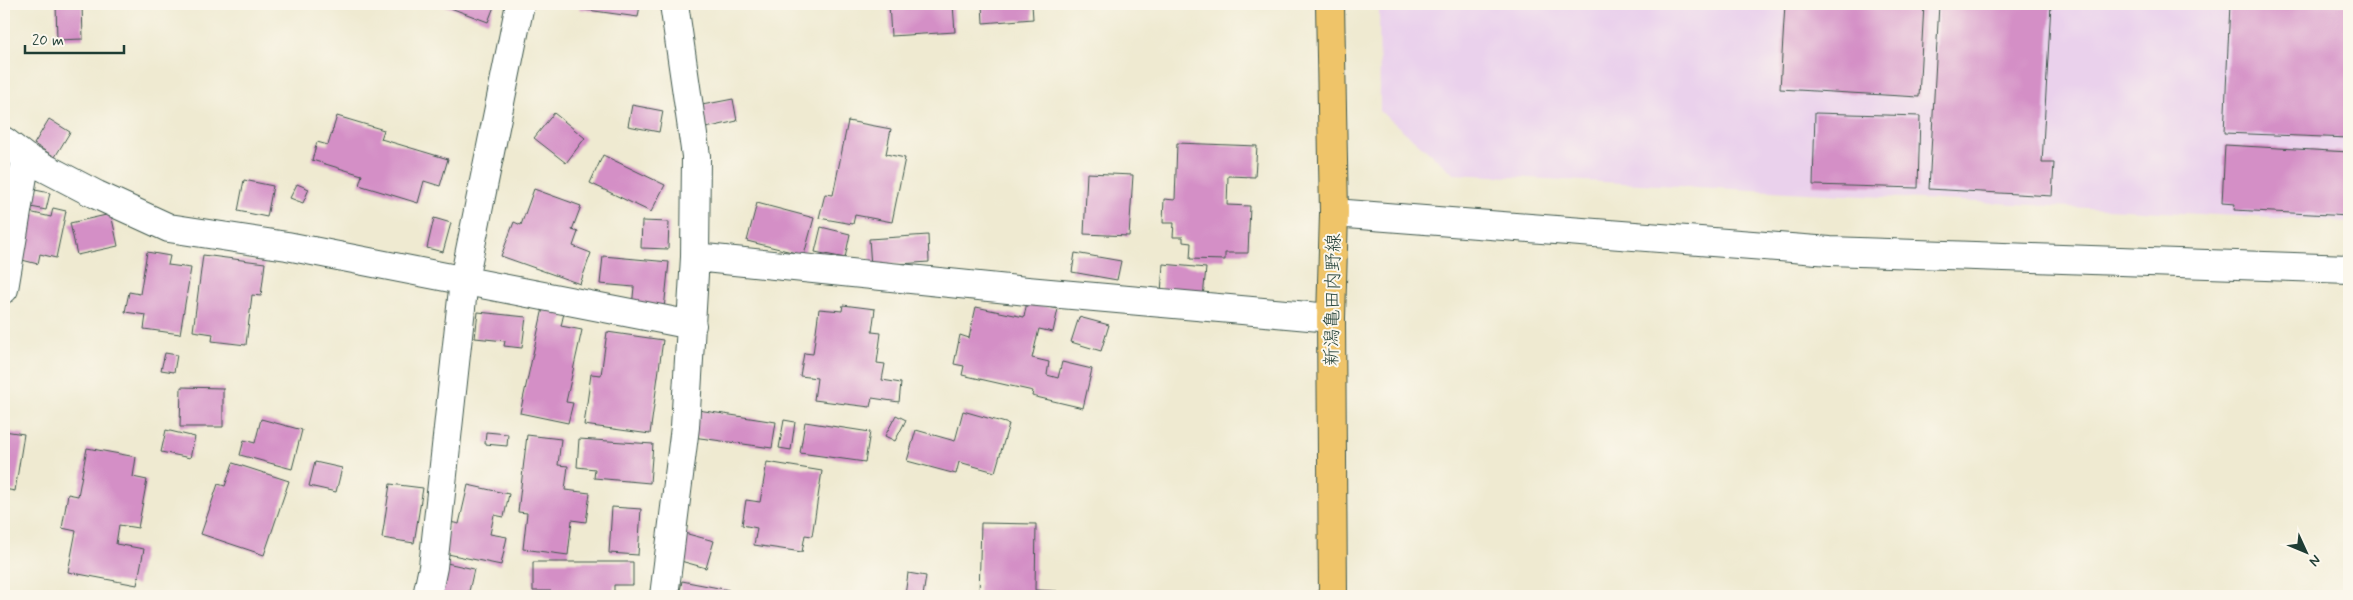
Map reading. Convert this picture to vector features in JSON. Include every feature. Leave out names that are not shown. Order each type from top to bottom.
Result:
[{"type":"main road","name":"新潟亀田内野線","points":[[1330,4],[1334,212],[1331,318],[1333,596]]},
{"type":"street","points":[[427,596],[433,567],[464,280],[520,4]]},
{"type":"street","points":[[664,596],[685,427],[695,257],[696,156],[674,4]]},
{"type":"street","points":[[4,141],[26,158],[97,195],[169,228],[288,246],[692,325]]},
{"type":"street","points":[[4,289],[26,158]]},
{"type":"street","points":[[1334,212],[1830,251],[2349,269]]},
{"type":"street","points":[[695,257],[1331,318]]},
{"type":"shaded area","points":[[1379,4],[2349,4],[2349,222],[1454,174],[1380,111]]},
{"type":"building","points":[[56,4],[82,4],[83,39],[57,40]]},
{"type":"building","points":[[440,4],[495,4],[488,22]]},
{"type":"building","points":[[580,4],[640,5],[638,17],[580,9]]},
{"type":"building","points":[[889,4],[953,4],[955,32],[891,36]]},
{"type":"building","points":[[982,4],[1032,4],[1033,19],[983,23]]},
{"type":"building","points":[[1785,4],[1924,4],[1919,97],[1780,89]]},
{"type":"building","points":[[1939,4],[2051,4],[2042,163],[2054,163],[2052,196],[1929,189]]},
{"type":"building","points":[[2230,4],[2349,4],[2349,138],[2224,133]]},
{"type":"building","points":[[733,99],[737,121],[706,128],[702,105]]},
{"type":"building","points":[[632,105],[663,111],[659,132],[628,126]]},
{"type":"building","points":[[554,113],[585,138],[566,163],[534,138]]},
{"type":"building","points":[[1815,113],[1920,116],[1918,188],[1813,185]]},
{"type":"building","points":[[337,116],[384,130],[381,139],[448,159],[440,186],[424,181],[418,203],[359,185],[362,175],[312,160],[317,142],[328,145]]},
{"type":"building","points":[[49,119],[70,132],[55,157],[34,144]]},
{"type":"building","points":[[848,121],[891,129],[886,154],[905,158],[892,222],[855,215],[853,224],[819,218],[825,194],[833,195]]},
{"type":"building","points":[[1177,143],[1257,146],[1255,177],[1228,176],[1227,205],[1250,206],[1248,253],[1225,253],[1225,260],[1190,259],[1191,243],[1183,242],[1183,237],[1173,237],[1174,223],[1163,223],[1164,199],[1175,200]]},
{"type":"building","points":[[2225,145],[2349,152],[2349,216],[2234,210],[2235,204],[2222,203]]},
{"type":"building","points":[[603,155],[665,185],[651,212],[590,183]]},
{"type":"building","points":[[1087,173],[1133,175],[1129,236],[1084,234]]},
{"type":"building","points":[[244,180],[273,186],[267,217],[238,211]]},
{"type":"building","points":[[297,184],[309,189],[303,203],[290,198]]},
{"type":"building","points":[[534,189],[581,206],[572,230],[578,232],[573,246],[591,253],[580,284],[501,256],[514,222],[521,225]]},
{"type":"building","points":[[35,190],[50,193],[46,210],[31,207]]},
{"type":"building","points":[[757,203],[814,218],[804,255],[747,241]]},
{"type":"building","points":[[53,208],[66,211],[56,258],[40,254],[38,264],[18,259],[29,212],[51,217]]},
{"type":"building","points":[[111,214],[118,246],[77,255],[70,223]]},
{"type":"building","points":[[434,218],[451,223],[443,252],[427,248]]},
{"type":"building","points":[[642,221],[669,222],[668,249],[641,248]]},
{"type":"building","points":[[821,227],[850,234],[845,258],[815,252]]},
{"type":"building","points":[[928,235],[929,262],[871,266],[869,239]]},
{"type":"building","points":[[147,252],[170,256],[168,265],[191,268],[180,334],[144,329],[146,315],[125,312],[129,292],[140,294]]},
{"type":"building","points":[[1075,253],[1121,261],[1117,280],[1072,272]]},
{"type":"building","points":[[203,255],[265,263],[261,296],[252,295],[246,345],[212,341],[213,334],[193,331]]},
{"type":"building","points":[[603,256],[669,262],[664,309],[632,307],[634,287],[600,284]]},
{"type":"building","points":[[1163,264],[1206,268],[1203,297],[1161,293]]},
{"type":"building","points":[[1027,302],[1058,309],[1053,332],[1039,329],[1032,358],[1049,362],[1047,375],[1058,378],[1062,362],[1092,369],[1083,408],[1032,396],[1033,391],[962,375],[964,366],[954,364],[960,335],[969,338],[976,307],[1024,317]]},
{"type":"building","points":[[843,305],[875,309],[872,332],[881,333],[877,363],[885,364],[882,380],[901,383],[899,402],[872,398],[870,407],[814,400],[817,378],[800,376],[804,353],[813,354],[819,309],[842,311]]},
{"type":"building","points":[[543,308],[564,313],[561,326],[582,330],[566,402],[573,403],[568,423],[520,413]]},
{"type":"building","points":[[478,312],[526,317],[522,348],[504,346],[505,341],[475,338]]},
{"type":"building","points":[[1079,317],[1109,325],[1101,351],[1071,342]]},
{"type":"building","points":[[607,332],[663,340],[650,434],[584,425],[591,374],[601,375]]},
{"type":"building","points":[[165,353],[177,355],[174,372],[161,370]]},
{"type":"building","points":[[181,387],[223,388],[223,427],[180,427]]},
{"type":"building","points":[[698,410],[776,422],[772,448],[693,437]]},
{"type":"building","points":[[963,411],[1009,424],[995,472],[959,462],[956,474],[907,461],[916,430],[955,441]]},
{"type":"building","points":[[896,415],[906,420],[895,441],[885,436]]},
{"type":"building","points":[[261,419],[302,430],[292,469],[240,455],[244,440],[255,443]]},
{"type":"building","points":[[784,420],[795,422],[791,450],[779,448]]},
{"type":"building","points":[[805,422],[870,432],[865,462],[800,453]]},
{"type":"building","points":[[166,430],[195,437],[190,458],[161,452]]},
{"type":"building","points":[[4,431],[24,434],[15,491],[4,489]]},
{"type":"building","points":[[486,432],[508,434],[507,446],[485,444]]},
{"type":"building","points":[[527,435],[561,439],[558,465],[568,466],[565,490],[590,493],[586,522],[572,520],[568,555],[523,549],[527,513],[518,512]]},
{"type":"building","points":[[579,439],[653,444],[650,483],[594,478],[595,469],[577,467]]},
{"type":"building","points":[[87,448],[136,457],[133,477],[147,480],[138,528],[119,525],[116,544],[144,549],[137,585],[68,572],[76,531],[62,528],[68,494],[78,496]]},
{"type":"building","points":[[315,462],[342,468],[336,492],[309,486]]},
{"type":"building","points":[[767,462],[822,471],[812,536],[805,535],[802,552],[754,545],[757,528],[742,525],[746,500],[760,502]]},
{"type":"building","points":[[233,463],[289,481],[264,555],[201,534],[218,484],[225,486]]},
{"type":"building","points":[[390,484],[423,488],[414,543],[382,538]]},
{"type":"building","points":[[468,485],[509,494],[504,517],[494,515],[490,534],[507,537],[501,565],[443,553],[450,522],[459,524]]},
{"type":"building","points":[[612,507],[641,509],[638,555],[609,553]]},
{"type":"building","points":[[981,523],[1036,524],[1035,590],[1057,591],[1057,596],[979,596]]},
{"type":"building","points":[[684,533],[714,541],[706,568],[677,560]]},
{"type":"building","points":[[442,562],[474,569],[468,596],[435,596]]},
{"type":"building","points":[[533,562],[633,562],[633,585],[614,585],[614,596],[551,596],[551,591],[533,591]]},
{"type":"building","points":[[908,573],[926,576],[923,596],[905,596]]},
{"type":"building","points":[[682,581],[729,590],[728,596],[679,596]]}]
